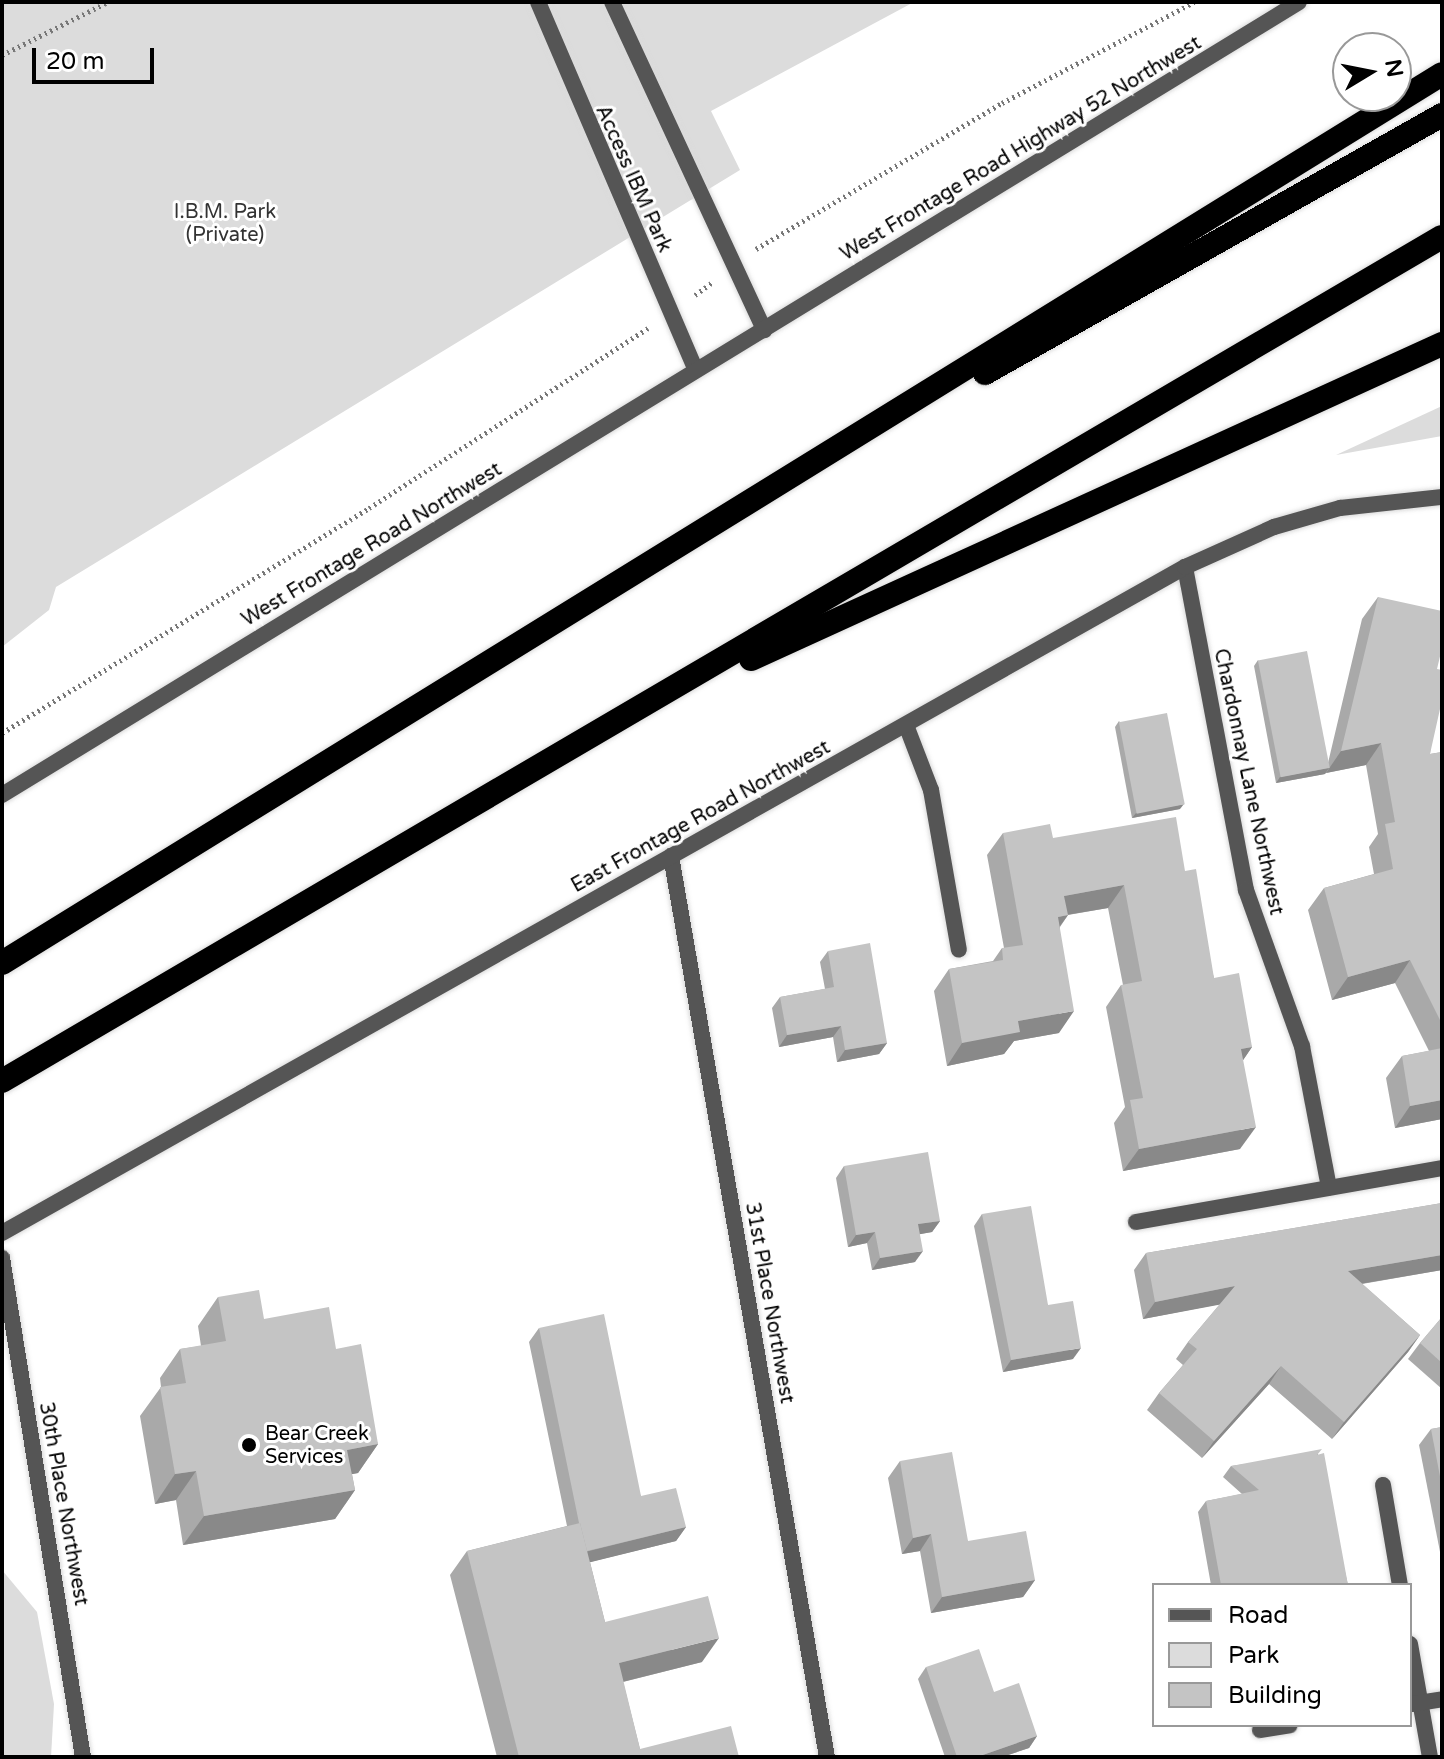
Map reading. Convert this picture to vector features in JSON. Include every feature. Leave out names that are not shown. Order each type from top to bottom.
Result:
[{"type":"highway","points":[[2,963],[590,597],[1442,74]]},
{"type":"highway","points":[[590,597],[1442,115]]},
{"type":"highway","points":[[2,1081],[1442,237]]},
{"type":"highway","points":[[635,711],[1442,344]]},
{"type":"street","name":"Access IBM Park","points":[[538,2],[696,370]]},
{"type":"street","points":[[612,2],[764,330]]},
{"type":"street","name":"West Frontage Road Highway 52 Northwest","points":[[764,330],[1299,2]]},
{"type":"street","name":"West Frontage Road Northwest","points":[[2,795],[764,330]]},
{"type":"street","name":"East Frontage Road Northwest","points":[[2,1233],[1185,567],[1274,527],[1340,508],[1442,497]]},
{"type":"street","name":"Chardonnay Lane Northwest","points":[[1185,567],[1246,890],[1302,1046],[1329,1187]]},
{"type":"street","points":[[906,725],[931,790],[959,950]]},
{"type":"street","name":"31st Place Northwest","points":[[671,856],[827,1757]]},
{"type":"street","points":[[1136,1222],[1442,1168]]},
{"type":"street","name":"30th Place Northwest","points":[[2,1258],[83,1757]]},
{"type":"street","points":[[1383,1485],[1400,1583]]},
{"type":"street","points":[[1412,1668],[1415,1703],[1430,1757]]},
{"type":"street","points":[[1415,1703],[1442,1699]]},
{"type":"street","points":[[1260,1730],[1278,1727]]},
{"type":"path","points":[[2,55],[108,2]]},
{"type":"path","points":[[2,733],[568,383],[779,232],[1002,103],[1194,2]]},
{"type":"green space","name":"I.B.M. Park (Private)","points":[[2,2],[914,2],[711,111],[740,170],[56,587],[49,610],[2,647]]},
{"type":"green space","points":[[1442,406],[1442,436],[1336,455]]},
{"type":"green space","points":[[2,1570],[37,1612],[54,1704],[51,1757],[2,1757]]},
{"type":"building","points":[[1378,597],[1442,611],[1442,648],[1437,669],[1442,670],[1442,700],[1430,754],[1442,752],[1442,1024],[1410,960],[1348,977],[1324,888],[1393,869],[1385,824],[1395,822],[1381,743],[1341,751]]},
{"type":"building","points":[[1307,651],[1330,768],[1281,777],[1258,661]]},
{"type":"building","points":[[1167,713],[1185,804],[1137,814],[1119,722]]},
{"type":"building","points":[[1176,817],[1185,871],[1196,869],[1214,978],[1239,973],[1252,1047],[1241,1049],[1256,1127],[1139,1149],[1130,1100],[1143,1098],[1121,985],[1142,981],[1124,885],[1064,896],[1068,915],[1058,917],[1074,1011],[1018,1021],[1020,1032],[962,1043],[949,969],[1003,960],[1002,948],[1023,945],[1003,833],[1050,824],[1053,838]]},
{"type":"building","points":[[870,943],[887,1043],[845,1050],[841,1026],[787,1035],[780,997],[834,987],[828,951]]},
{"type":"building","points":[[1442,1048],[1442,1100],[1410,1106],[1402,1056]]},
{"type":"building","points":[[928,1152],[940,1221],[918,1224],[923,1251],[880,1258],[875,1232],[856,1235],[844,1166]]},
{"type":"building","points":[[1442,1203],[1442,1255],[1348,1271],[1420,1335],[1344,1422],[1281,1366],[1214,1441],[1159,1393],[1197,1349],[1188,1342],[1235,1286],[1155,1302],[1146,1253]]},
{"type":"building","points":[[1031,1206],[1048,1305],[1073,1301],[1081,1348],[1011,1360],[982,1214]]},
{"type":"building","name":"Bear Creek Services","points":[[259,1290],[264,1319],[329,1307],[336,1349],[361,1344],[378,1444],[347,1450],[355,1490],[204,1516],[196,1471],[175,1474],[160,1387],[186,1383],[180,1349],[226,1341],[218,1297]]},
{"type":"building","points":[[604,1314],[641,1496],[676,1488],[686,1527],[587,1551],[539,1328]]},
{"type":"building","points":[[1442,1317],[1442,1363],[1420,1343]]},
{"type":"building","points":[[1442,1427],[1442,1487],[1431,1429]]},
{"type":"building","points":[[1322,1449],[1317,1455],[1324,1453],[1348,1583],[1221,1583],[1206,1501],[1259,1490],[1231,1466]]},
{"type":"building","points":[[952,1452],[968,1541],[1026,1531],[1035,1580],[942,1597],[931,1534],[913,1538],[900,1461]]},
{"type":"building","points":[[580,1523],[605,1622],[708,1596],[719,1638],[619,1663],[640,1749],[731,1726],[739,1757],[519,1757],[467,1551]]},
{"type":"building","points":[[979,1649],[994,1692],[1019,1683],[1037,1736],[977,1757],[957,1757],[926,1667]]},
{"type":"place","name":"Bear Creek Services","points":[[249,1445]]}]
